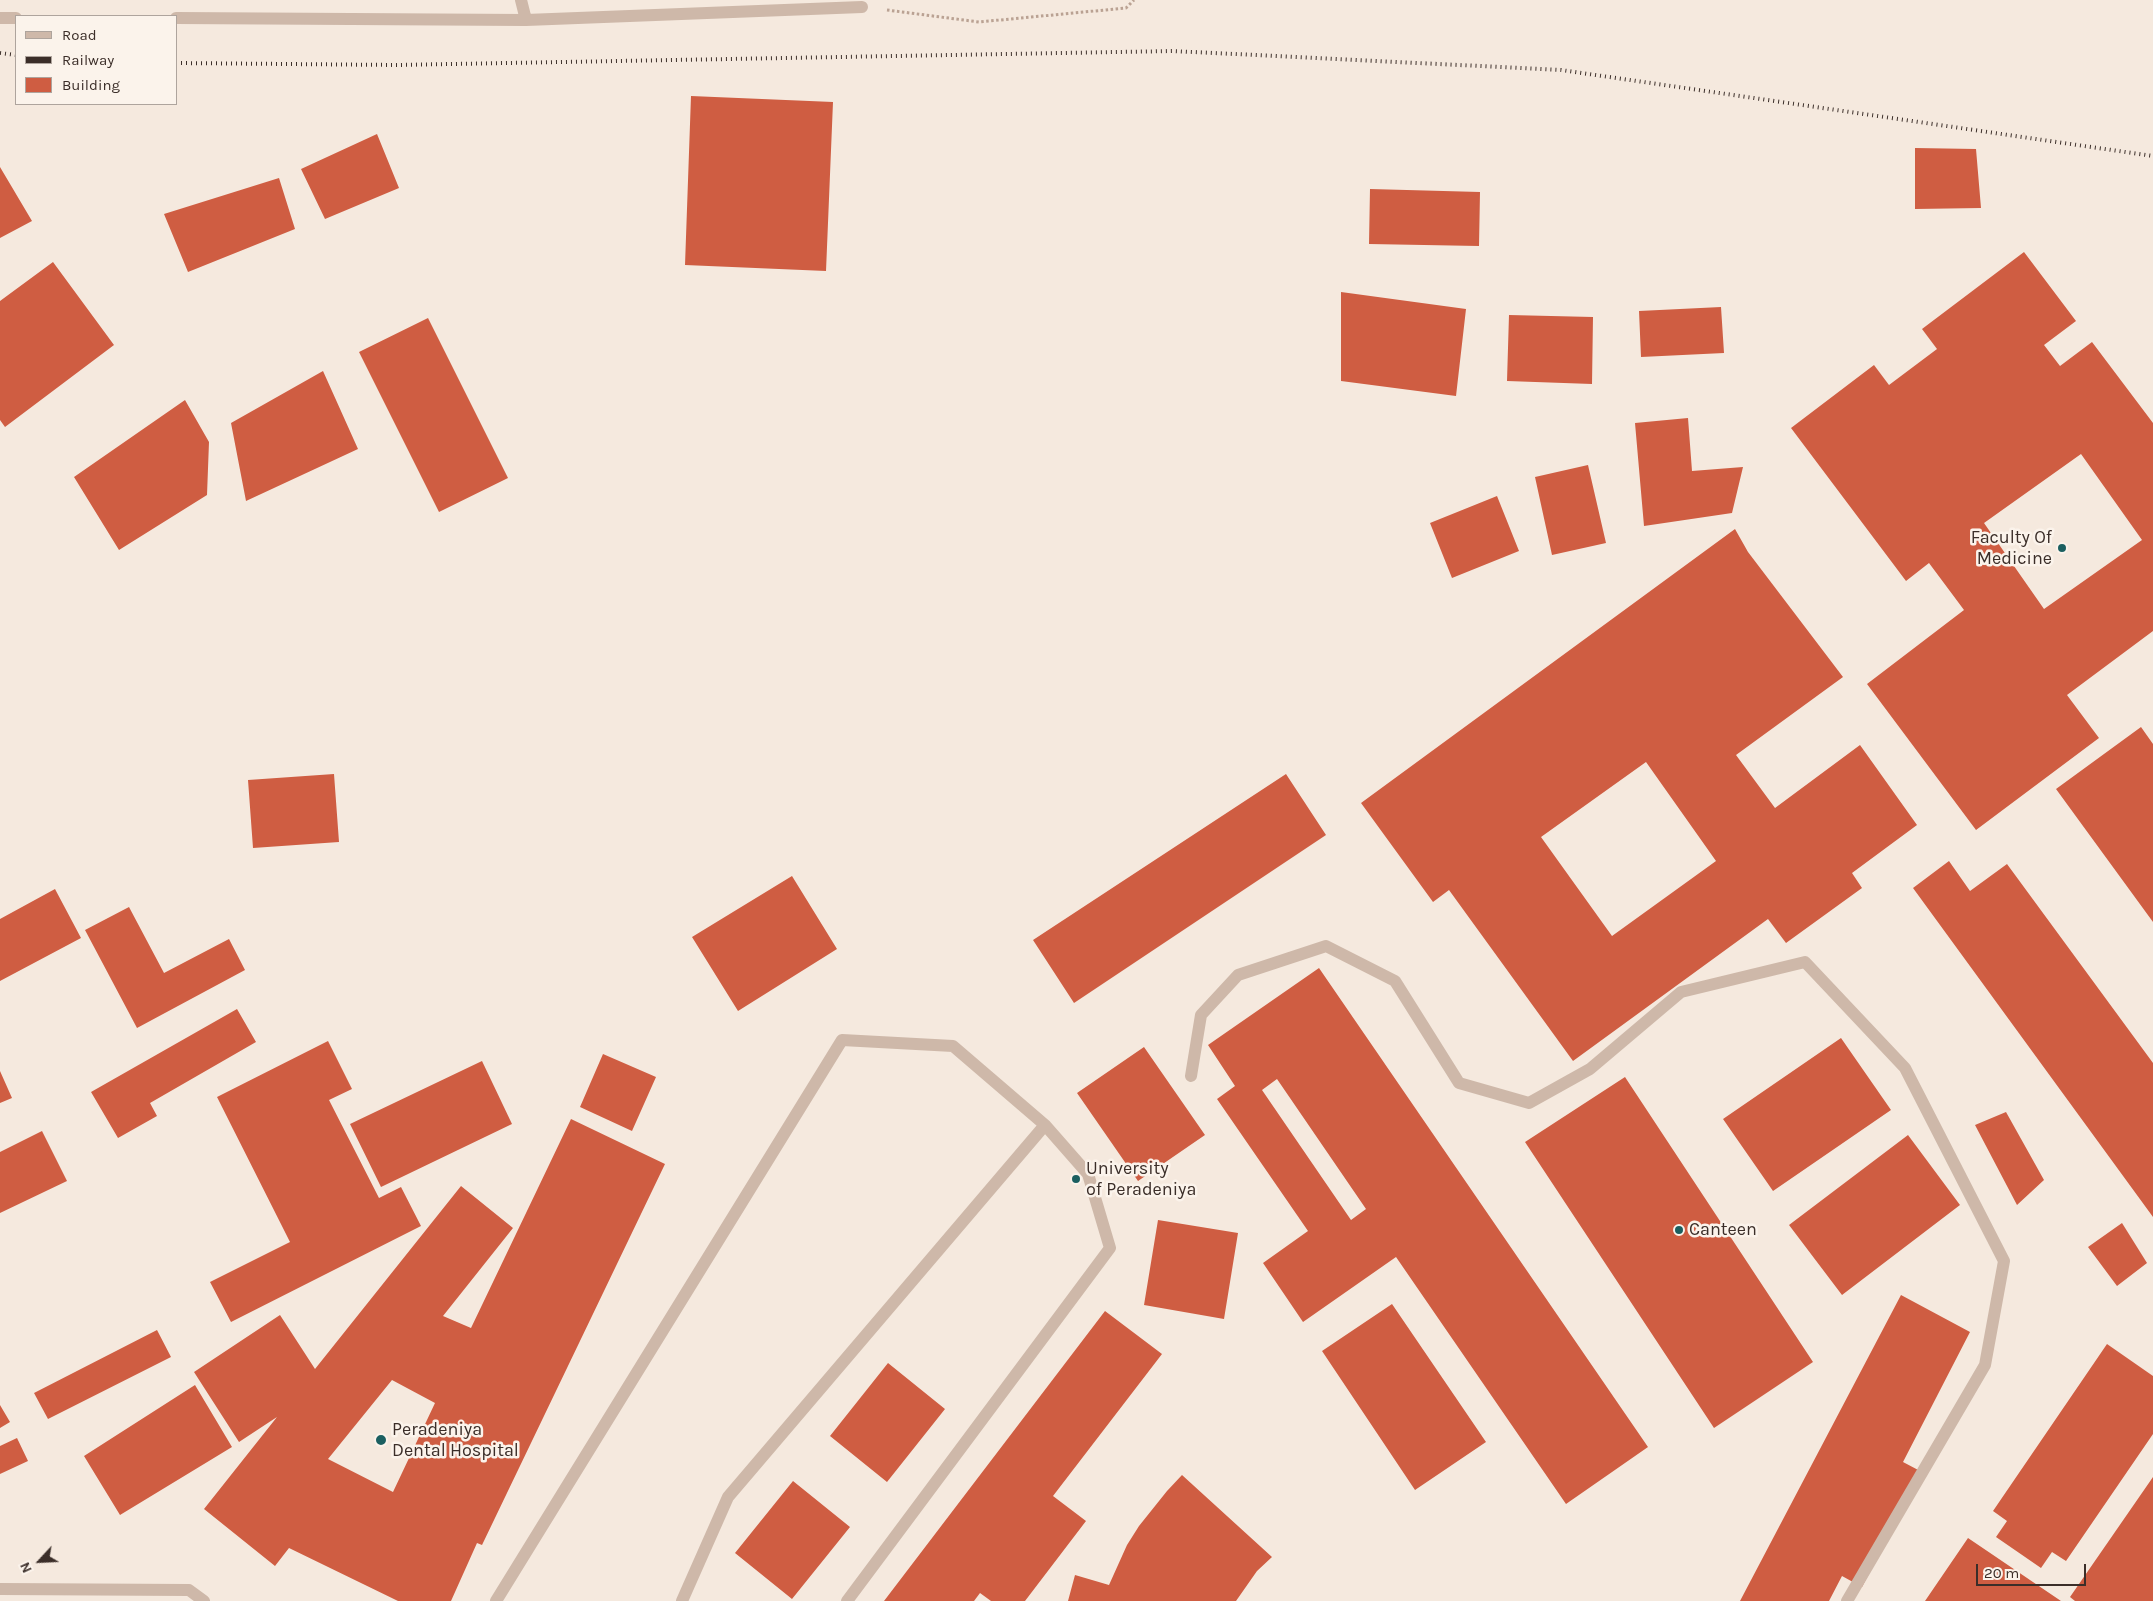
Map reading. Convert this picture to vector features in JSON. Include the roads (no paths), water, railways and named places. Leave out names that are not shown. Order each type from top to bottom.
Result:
[{"type":"street","points":[[521,0],[526,20]]},
{"type":"street","points":[[178,18],[526,20],[862,7]]},
{"type":"street","points":[[0,18],[15,18]]},
{"type":"street","points":[[1191,1076],[1200,1015],[1238,975],[1326,946],[1395,980],[1459,1084],[1529,1103],[1590,1069],[1680,992],[1805,962],[1905,1068],[2004,1261],[1985,1365],[1847,1601]]},
{"type":"street","points":[[496,1601],[842,1040],[953,1046],[1045,1125],[1088,1174],[1110,1248],[847,1601]]},
{"type":"street","points":[[682,1601],[728,1497],[1045,1125]]},
{"type":"street","points":[[0,1589],[189,1590],[204,1601]]},
{"type":"railway","points":[[178,63],[396,65],[1173,51],[1561,70],[2153,156]]},
{"type":"railway","points":[[0,53],[15,55]]},
{"type":"place","name":"Faculty Of Medicine","points":[[2062,548]]},
{"type":"place","name":"University of Peradeniya","points":[[1076,1179]]},
{"type":"place","name":"Canteen","points":[[1679,1230]]},
{"type":"place","name":"Peradeniya Dental Hospital","points":[[381,1440]]}]
